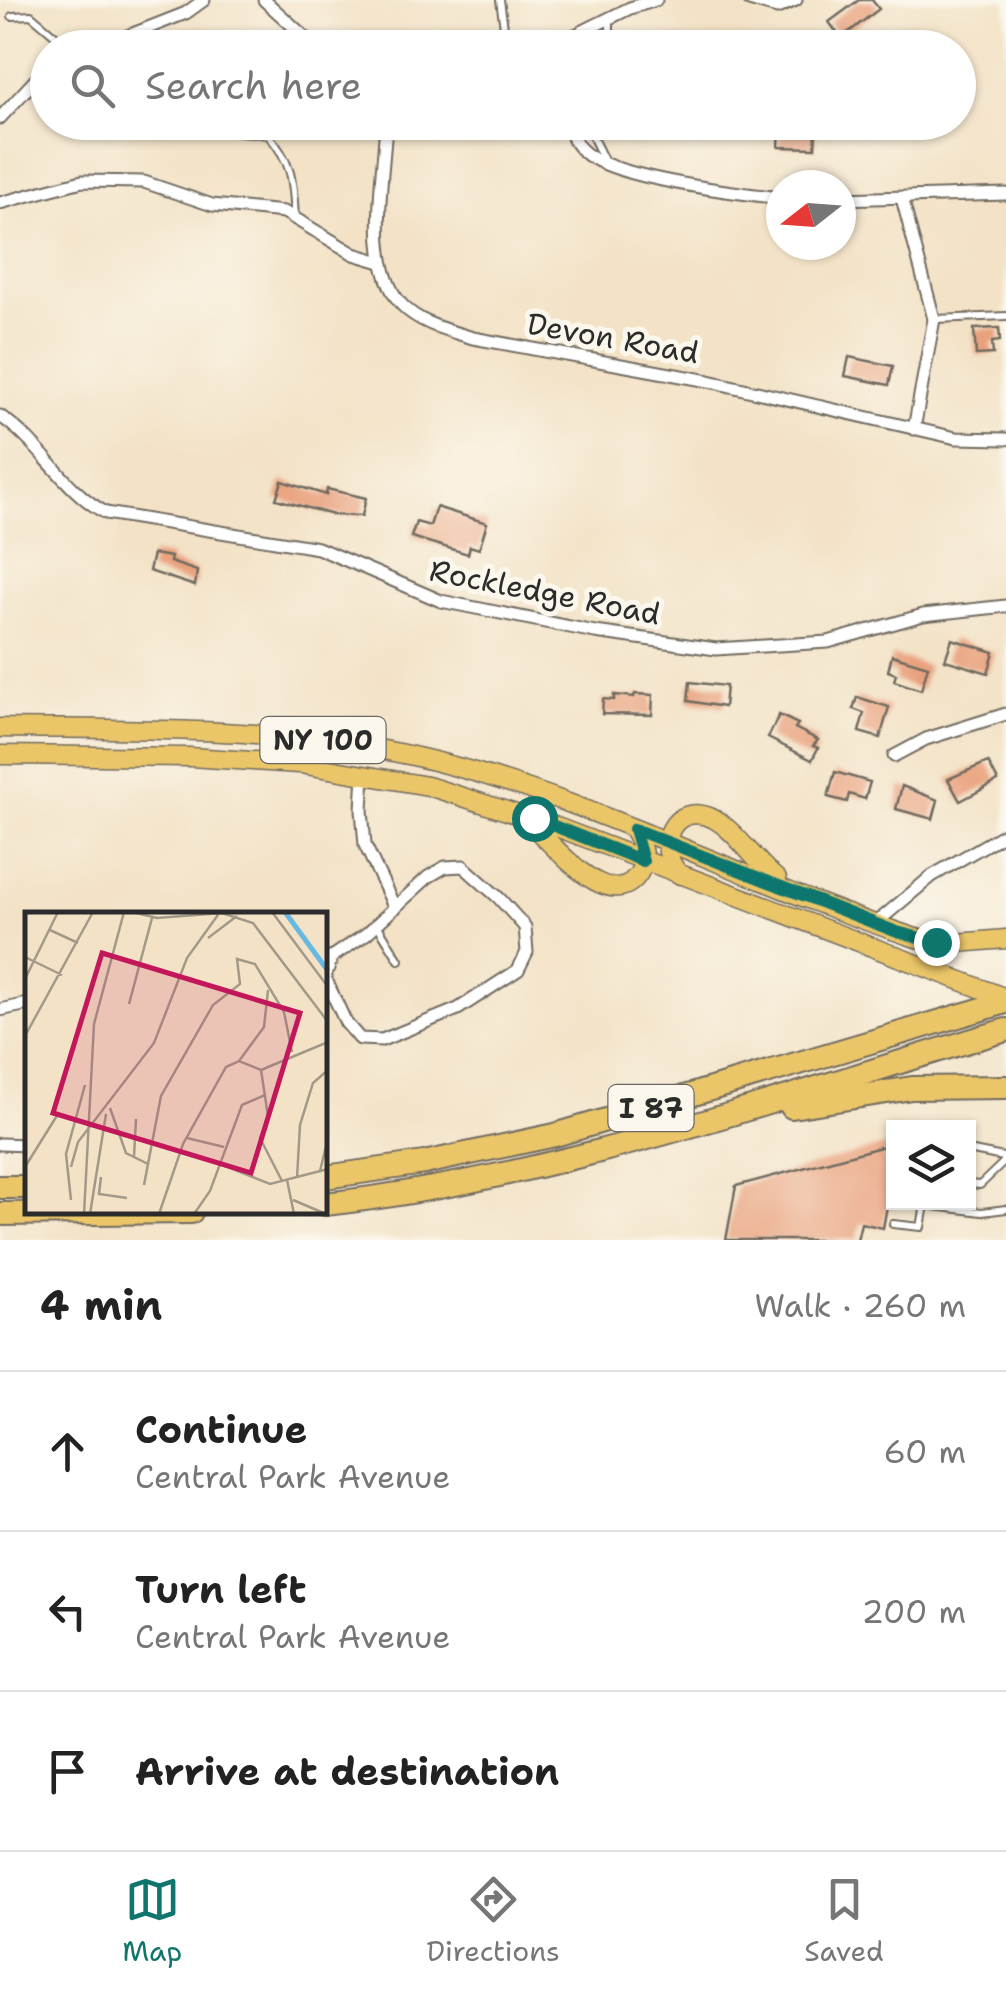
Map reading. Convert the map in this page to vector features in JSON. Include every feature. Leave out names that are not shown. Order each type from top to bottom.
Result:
[{"type":"highway","name":"I 87","points":[[328,1177],[438,1161],[555,1135],[1006,1000]]},
{"type":"highway","name":"I 87","points":[[328,1204],[475,1181],[647,1137],[1006,1030]]},
{"type":"highway","points":[[647,1137],[870,1093],[942,1086],[1006,1088]]},
{"type":"highway","points":[[0,1214],[25,1214]]},
{"type":"main road","name":"NY 100","points":[[0,728],[221,730],[354,744],[419,757],[495,778],[876,924],[936,942],[1006,939]]},
{"type":"main road","name":"NY 100","points":[[0,755],[212,758],[364,773],[438,789],[516,812],[1006,1000]]},
{"type":"main road","points":[[516,812],[600,886],[613,888],[626,885],[637,876],[643,861],[634,829]]},
{"type":"main road","points":[[680,875],[670,860],[666,842],[672,826],[694,815],[710,817],[726,828],[764,870],[793,891]]},
{"type":"street","points":[[143,30],[186,13],[204,0]]},
{"type":"street","points":[[264,0],[297,30]]},
{"type":"street","points":[[586,30],[656,0]]},
{"type":"street","points":[[750,0],[777,8],[796,0]]},
{"type":"street","points":[[0,118],[30,86]]},
{"type":"street","name":"Devon Road","points":[[385,140],[380,262],[389,286],[403,306],[440,328],[512,346],[709,381],[914,430],[956,438],[1006,439]]},
{"type":"street","points":[[574,140],[586,154],[606,164],[646,175],[766,195]]},
{"type":"street","points":[[0,203],[82,180],[144,182],[212,204],[284,212],[354,254],[380,262]]},
{"type":"street","points":[[856,199],[1006,194]]},
{"type":"street","points":[[902,198],[934,319],[914,430]]},
{"type":"street","name":"Rockledge Road","points":[[0,416],[27,438],[86,502],[106,513],[318,548],[441,602],[594,632],[716,650],[749,648],[828,642],[923,615],[1006,606]]},
{"type":"street","points":[[894,756],[926,739],[1006,714]]},
{"type":"street","points":[[364,773],[365,845],[396,908]]},
{"type":"street","points":[[876,924],[932,876],[1006,833]]},
{"type":"street","points":[[328,968],[332,957],[377,925],[428,876],[445,867],[463,866],[525,927],[527,952],[518,970],[458,1009],[382,1040],[360,1039],[346,1023],[328,984]]},
{"type":"street","points":[[0,1010],[25,1005]]},
{"type":"street","points":[[0,1144],[25,1145]]},
{"type":"lane","points":[[500,0],[505,30]]},
{"type":"lane","points":[[12,16],[31,16],[48,30]]},
{"type":"lane","points":[[610,18],[610,30]]},
{"type":"lane","points":[[272,140],[285,154],[292,178],[295,219]]},
{"type":"lane","points":[[595,140],[606,164]]},
{"type":"lane","points":[[934,319],[1006,316]]},
{"type":"lane","points":[[377,925],[399,960]]},
{"type":"lane","points":[[976,1152],[1003,1157],[1003,1164],[980,1186],[976,1185]]},
{"type":"lane","points":[[892,1224],[920,1227],[924,1210]]},
{"type":"lane","points":[[974,1210],[1006,1210]]},
{"type":"building","points":[[859,0],[872,0],[879,9],[851,30],[835,30],[829,22]]},
{"type":"building","points":[[779,140],[816,140],[815,148],[779,147]]},
{"type":"building","points":[[999,328],[1000,341],[992,342],[993,354],[976,355],[974,329]]},
{"type":"building","points":[[849,357],[893,366],[889,385],[845,376]]},
{"type":"building","points":[[282,481],[326,495],[327,489],[366,498],[362,516],[333,515],[276,499]]},
{"type":"building","points":[[436,507],[487,523],[479,549],[470,546],[468,554],[411,537],[416,522],[430,526]]},
{"type":"building","points":[[153,554],[171,557],[170,562],[197,571],[195,586],[149,571]]},
{"type":"building","points":[[952,639],[994,652],[988,673],[945,660]]},
{"type":"building","points":[[892,655],[928,666],[921,690],[894,681],[896,674],[888,671]]},
{"type":"building","points":[[690,682],[726,686],[724,707],[688,701]]},
{"type":"building","points":[[653,695],[652,715],[602,714],[603,699]]},
{"type":"building","points":[[857,697],[889,707],[880,738],[859,732],[864,713],[853,709]]},
{"type":"building","points":[[779,715],[818,740],[813,746],[818,748],[812,760],[768,738]]},
{"type":"building","points":[[988,762],[998,781],[960,801],[948,779]]},
{"type":"building","points":[[835,772],[870,782],[865,799],[849,794],[847,802],[828,797]]},
{"type":"building","points":[[902,786],[938,800],[933,819],[896,809]]},
{"type":"building","points":[[886,1146],[883,1228],[861,1223],[857,1240],[726,1240],[736,1186]]},
{"type":"route","points":[[534,818],[643,861],[634,829],[897,932],[936,942]]}]
